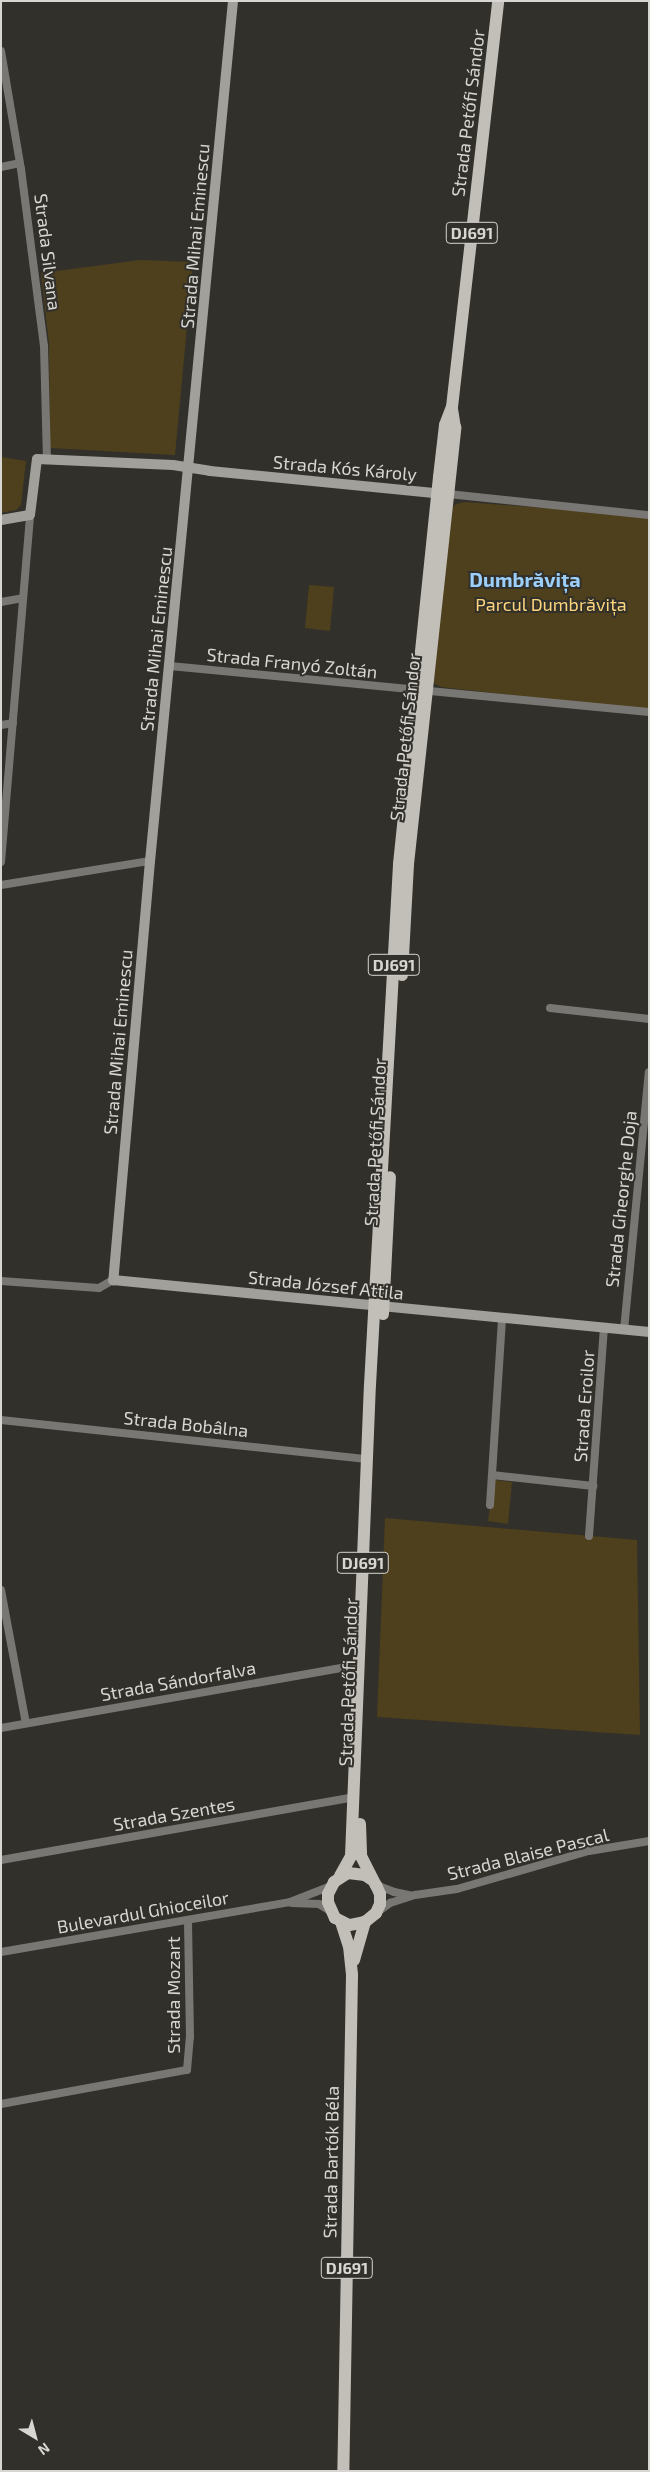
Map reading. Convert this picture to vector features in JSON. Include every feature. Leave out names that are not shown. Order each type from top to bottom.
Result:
[{"type":"main road","name":"Strada Petőfi Sándor","points":[[340,1876],[350,1856],[368,1459],[379,1307],[399,864],[423,690],[442,494],[455,428],[452,407],[498,1]]},
{"type":"main road","name":"Strada Petőfi Sándor","points":[[374,1882],[361,1856],[360,1809],[378,1386],[379,1307]]},
{"type":"main road","points":[[340,1876],[356,1873],[374,1882]]},
{"type":"main road","name":"DJ691","points":[[331,1886],[340,1876]]},
{"type":"main road","name":"DJ691","points":[[374,1882],[380,1894],[380,1904],[376,1913]]},
{"type":"main road","points":[[330,1911],[328,1902],[331,1886]]},
{"type":"main road","name":"DJ691","points":[[330,1911],[341,1922]]},
{"type":"main road","points":[[341,1922],[357,1925],[365,1922],[376,1913]]},
{"type":"main road","name":"Strada Bartók Béla","points":[[341,1922],[349,1946],[352,1975],[343,2471]]},
{"type":"main road","name":"Strada Bartók Béla","points":[[352,1975],[358,1940],[365,1922]]},
{"type":"street","name":"Strada Mihai Eminescu","points":[[113,1280],[150,861],[190,468],[233,1]]},
{"type":"street","name":"Strada Silvana","points":[[1,51],[20,164],[44,346],[42,460],[30,515],[1,862]]},
{"type":"street","points":[[1,167],[20,164]]},
{"type":"street","name":"Strada Kós Károly","points":[[42,460],[173,465],[649,515]]},
{"type":"street","points":[[1,520],[30,515]]},
{"type":"street","points":[[1,602],[23,598]]},
{"type":"street","name":"Strada Franyó Zoltán","points":[[170,666],[649,712]]},
{"type":"street","points":[[1,725],[13,723]]},
{"type":"street","points":[[1,885],[150,861]]},
{"type":"street","points":[[550,1008],[649,1019]]},
{"type":"street","name":"Strada Gheorghe Doja","points":[[624,1330],[649,1072]]},
{"type":"street","name":"Strada József Attila","points":[[1,1281],[99,1288],[113,1280],[649,1332]]},
{"type":"street","points":[[490,1504],[502,1318]]},
{"type":"street","name":"Strada Eroilor","points":[[589,1536],[604,1328]]},
{"type":"street","name":"Strada Bobâlna","points":[[1,1420],[368,1459]]},
{"type":"street","name":"Strada Eroilor","points":[[492,1475],[593,1486]]},
{"type":"street","points":[[1,1590],[26,1723]]},
{"type":"street","name":"Strada Sándorfalva","points":[[1,1728],[359,1665]]},
{"type":"street","name":"Strada Szentes","points":[[1,1860],[353,1797]]},
{"type":"street","name":"Strada Blaise Pascal","points":[[376,1913],[390,1903],[415,1895],[457,1888],[589,1851],[649,1841]]},
{"type":"street","name":"Strada Blaise Pascal","points":[[374,1882],[394,1892],[415,1895]]},
{"type":"street","name":"Bulevardul Ghioceilor","points":[[1,1952],[290,1902],[331,1886]]},
{"type":"street","name":"Bulevardul Ghioceilor","points":[[290,1902],[318,1904],[330,1911]]},
{"type":"street","name":"Strada Mozart","points":[[1,2104],[187,2070],[190,2037],[188,1920]]},
{"type":"green space","points":[[140,260],[193,262],[175,455],[50,448],[49,344],[41,273]]},
{"type":"green space","points":[[1,457],[26,461],[21,505],[16,510],[1,513]]},
{"type":"green space","name":"Parcul Dumbrăvița","points":[[465,502],[649,516],[649,711],[441,687],[435,684],[432,678],[450,510],[456,504]]},
{"type":"green space","points":[[309,585],[334,587],[330,631],[305,628]]},
{"type":"green space","points":[[494,1480],[512,1482],[508,1524],[488,1521]]},
{"type":"green space","points":[[385,1518],[637,1540],[640,1735],[377,1717]]},
{"type":"district","name":"Dumbrăvița","points":[[525,579]]}]
